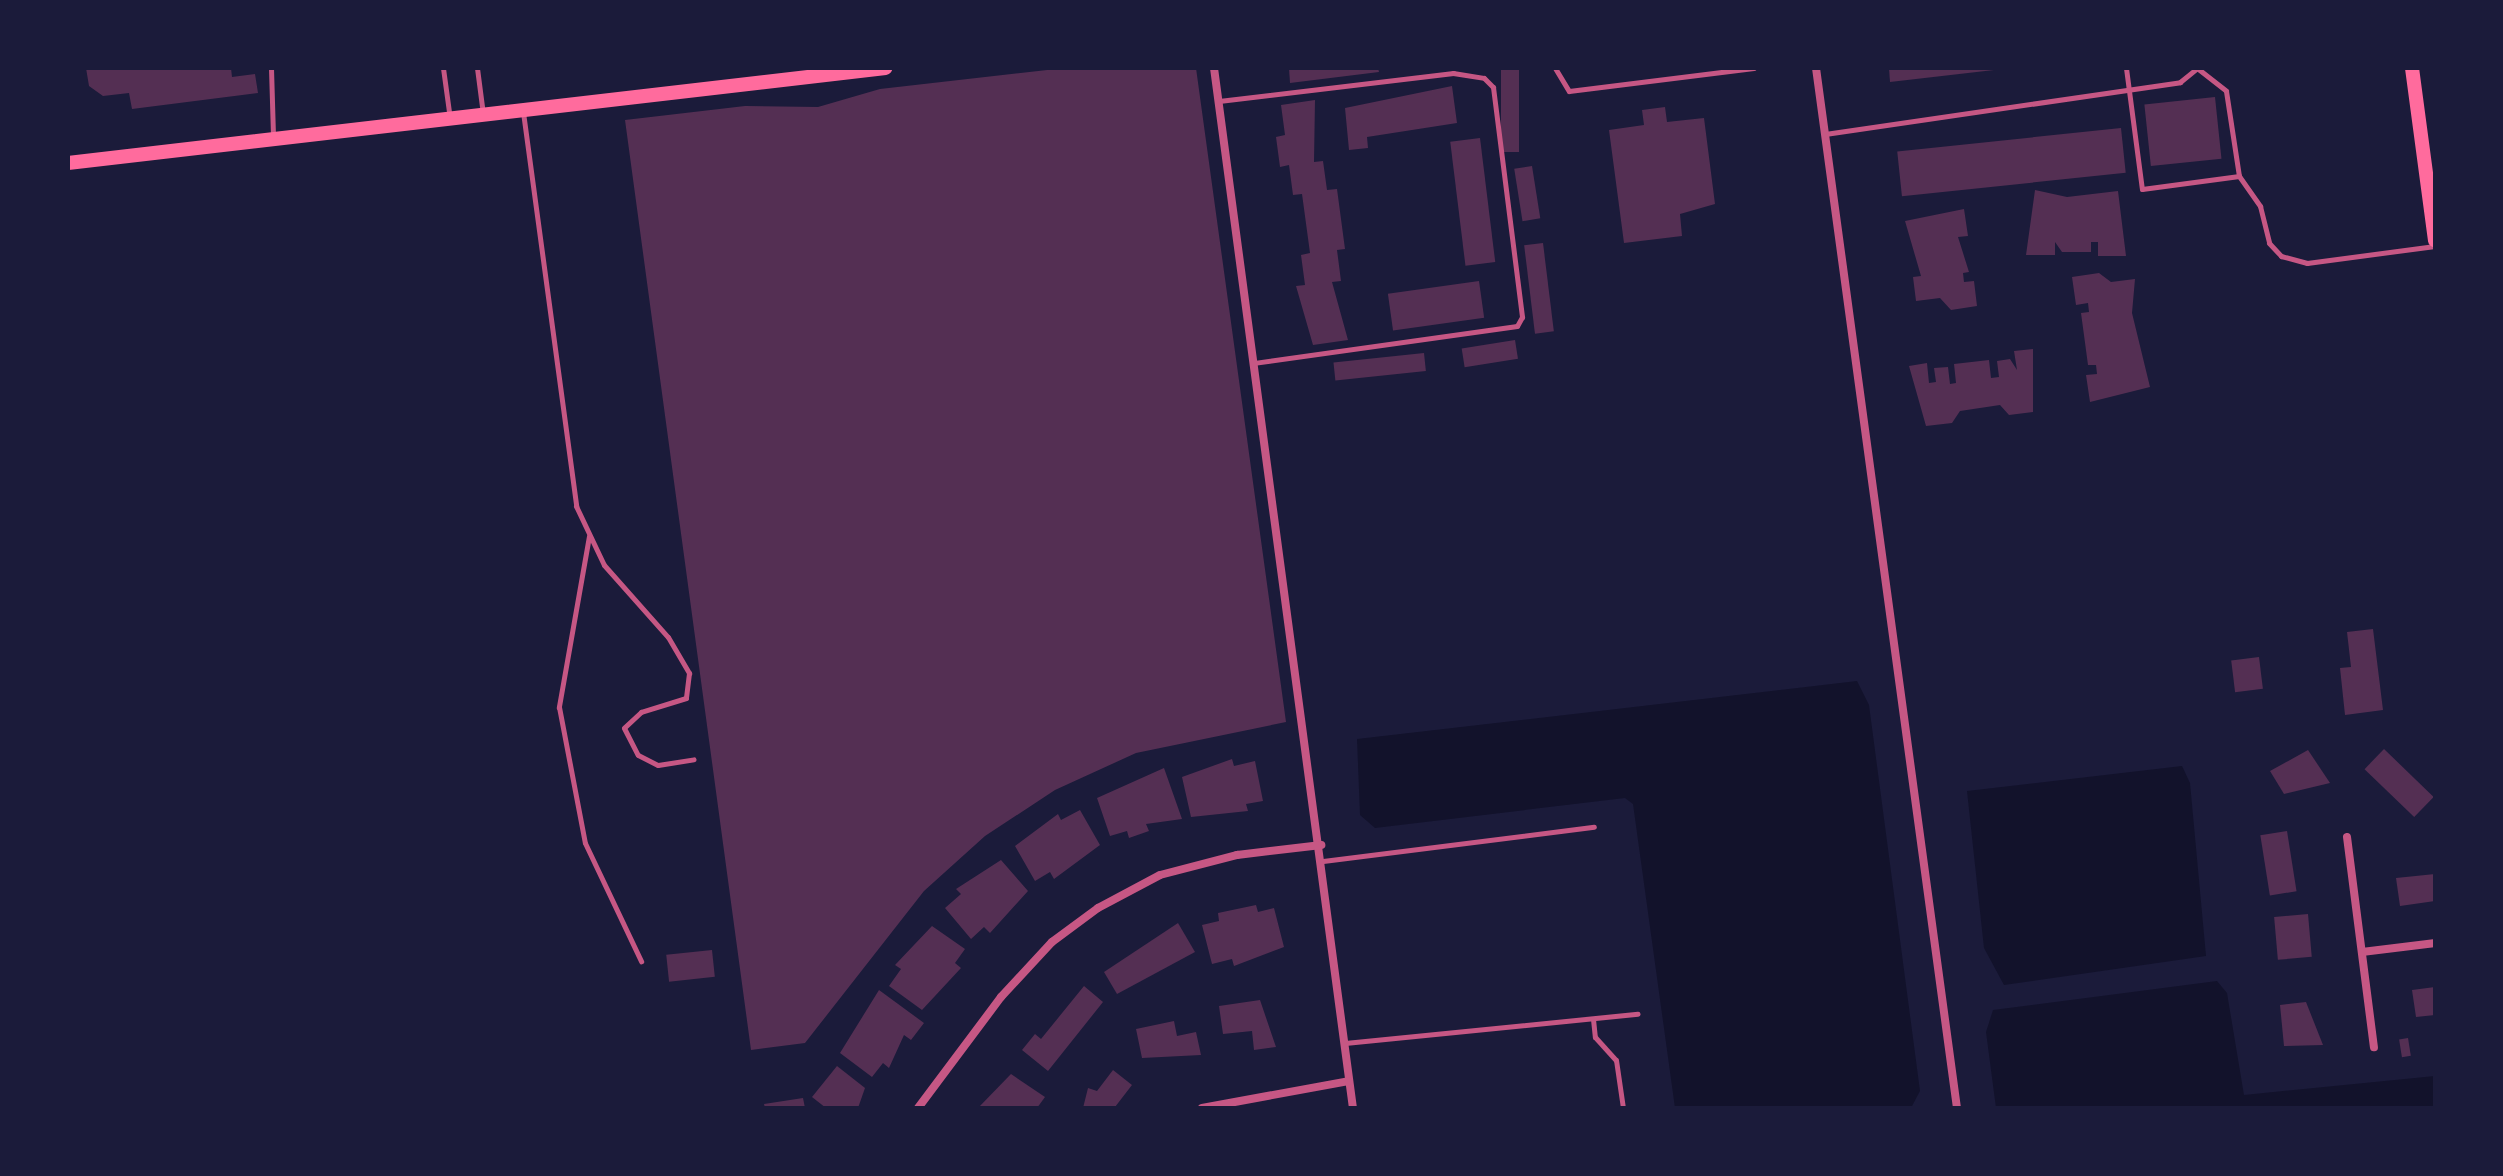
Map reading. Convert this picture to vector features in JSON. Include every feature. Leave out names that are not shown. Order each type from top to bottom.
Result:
[{"type":"main road","points":[[68,163],[523,111],[811,72],[885,68]]},
{"type":"main road","points":[[2412,68],[2429,142],[2435,243]]},
{"type":"street","points":[[1214,68],[1321,845],[1353,1108]]},
{"type":"street","points":[[1816,68],[1957,1108]]},
{"type":"street","points":[[2347,837],[2374,1047]]},
{"type":"street","points":[[918,1108],[1001,997],[1052,942],[1098,908],[1160,875],[1237,855],[1321,845]]},
{"type":"street","points":[[2362,952],[2435,943]]},
{"type":"street","points":[[1202,1108],[1349,1081]]},
{"type":"lane","points":[[271,68],[273,141]]},
{"type":"lane","points":[[443,68],[450,119]]},
{"type":"lane","points":[[477,68],[483,115]]},
{"type":"lane","points":[[1555,68],[1569,91],[1754,68]]},
{"type":"lane","points":[[2126,68],[2142,189],[2239,176]]},
{"type":"lane","points":[[1825,134],[2180,82],[2197,68],[2226,91],[2239,176],[2281,256],[2347,262],[2435,243]]},
{"type":"lane","points":[[1219,101],[1453,73],[1484,78],[1493,87],[1522,317],[1517,326],[1255,363]]},
{"type":"lane","points":[[523,111],[567,463],[589,535],[689,673],[686,698],[641,712],[624,728],[638,755],[658,765],[694,759]]},
{"type":"lane","points":[[589,535],[559,707],[585,843],[641,961]]},
{"type":"lane","points":[[1323,861],[1594,827]]},
{"type":"lane","points":[[1345,1043],[1638,1014]]},
{"type":"lane","points":[[1593,1019],[1595,1037],[1616,1060],[1623,1108]]},
{"type":"shaded area","points":[[1857,681],[1869,705],[1920,1091],[1911,1108],[1675,1108],[1633,804],[1625,798],[1375,828],[1360,815],[1357,739]]},
{"type":"shaded area","points":[[2182,766],[2190,783],[2206,956],[2004,985],[1984,948],[1967,791]]},
{"type":"shaded area","points":[[2217,981],[2227,993],[2244,1095],[2435,1076],[2435,1108],[1996,1108],[1986,1032],[1993,1010]]},
{"type":"building","points":[[86,68],[231,68],[232,77],[255,74],[258,93],[132,109],[129,93],[103,96],[89,86]]},
{"type":"building","points":[[1065,68],[1196,68],[1286,722],[1136,753],[1055,790],[985,836],[924,891],[805,1043],[751,1050],[625,120],[745,106],[818,107],[880,89]]},
{"type":"building","points":[[1289,68],[1378,68],[1379,72],[1290,83]]},
{"type":"building","points":[[1501,68],[1519,68],[1519,152],[1501,152]]},
{"type":"building","points":[[1889,68],[1994,68],[1994,70],[1890,82]]},
{"type":"building","points":[[1452,86],[1457,123],[1367,137],[1368,148],[1349,150],[1345,108]]},
{"type":"building","points":[[2215,97],[2221,159],[2151,166],[2144,104]]},
{"type":"building","points":[[1315,100],[1314,162],[1323,161],[1327,190],[1337,189],[1345,249],[1337,250],[1341,281],[1332,282],[1348,340],[1313,345],[1296,286],[1305,285],[1301,255],[1310,253],[1302,194],[1293,195],[1289,165],[1280,167],[1276,137],[1285,135],[1281,105]]},
{"type":"building","points":[[1665,107],[1667,122],[1704,118],[1715,204],[1680,214],[1682,236],[1624,243],[1609,130],[1644,125],[1642,110]]},
{"type":"building","points":[[2121,128],[2126,173],[1902,196],[1897,152]]},
{"type":"building","points":[[1480,138],[1495,262],[1465,266],[1450,142]]},
{"type":"building","points":[[1532,166],[1540,218],[1523,221],[1514,169]]},
{"type":"building","points":[[2035,190],[2067,197],[2118,191],[2126,256],[2098,256],[2098,242],[2091,242],[2091,252],[2062,252],[2055,242],[2055,255],[2026,255]]},
{"type":"building","points":[[1964,209],[1968,236],[1958,237],[1969,272],[1963,273],[1964,282],[1974,281],[1977,306],[1951,310],[1940,298],[1916,301],[1913,277],[1921,276],[1905,221]]},
{"type":"building","points":[[1543,243],[1554,331],[1535,334],[1524,245]]},
{"type":"building","points":[[2099,273],[2111,282],[2135,279],[2132,313],[2150,387],[2090,402],[2086,375],[2097,374],[2096,365],[2088,365],[2081,313],[2089,312],[2088,303],[2076,305],[2072,277]]},
{"type":"building","points":[[1479,281],[1484,318],[1393,330],[1388,294]]},
{"type":"building","points":[[1515,340],[1518,359],[1465,367],[1462,348]]},
{"type":"building","points":[[2033,349],[2033,412],[2009,415],[2000,405],[1960,411],[1952,423],[1926,426],[1909,366],[1927,363],[1929,383],[1936,382],[1934,368],[1948,367],[1950,384],[1956,383],[1954,364],[1989,360],[1991,378],[1999,377],[1997,361],[2010,359],[2017,370],[2014,351]]},
{"type":"building","points":[[1424,353],[1426,371],[1335,380],[1333,363]]},
{"type":"building","points":[[2373,629],[2383,710],[2345,715],[2340,668],[2351,667],[2347,632]]},
{"type":"building","points":[[2259,657],[2263,689],[2235,692],[2231,660]]},
{"type":"building","points":[[2384,749],[2434,797],[2414,817],[2365,769]]},
{"type":"building","points":[[2308,750],[2330,783],[2284,794],[2270,771]]},
{"type":"building","points":[[1232,759],[1234,766],[1255,761],[1263,801],[1246,804],[1248,811],[1191,817],[1182,777]]},
{"type":"building","points":[[1164,768],[1182,819],[1146,824],[1149,831],[1129,838],[1127,831],[1110,836],[1097,798]]},
{"type":"building","points":[[1080,810],[1100,845],[1054,879],[1050,872],[1035,881],[1015,846],[1058,814],[1061,820]]},
{"type":"building","points":[[2287,831],[2297,891],[2270,895],[2260,835]]},
{"type":"building","points":[[1001,860],[1028,891],[990,933],[984,927],[971,939],[945,908],[961,894],[956,889]]},
{"type":"building","points":[[2435,874],[2435,901],[2400,906],[2396,878]]},
{"type":"building","points":[[1256,905],[1258,912],[1274,908],[1284,947],[1234,966],[1232,959],[1212,964],[1202,925],[1219,921],[1218,913]]},
{"type":"building","points":[[2308,914],[2312,957],[2278,960],[2274,917]]},
{"type":"building","points":[[1178,923],[1195,952],[1117,994],[1104,972]]},
{"type":"building","points":[[932,926],[965,949],[955,963],[961,968],[922,1010],[889,986],[901,969],[895,965]]},
{"type":"building","points":[[712,950],[715,977],[669,982],[666,955]]},
{"type":"building","points":[[1084,986],[1103,1002],[1048,1071],[1022,1050],[1035,1034],[1041,1039]]},
{"type":"building","points":[[2435,987],[2435,1015],[2416,1017],[2412,990]]},
{"type":"building","points":[[879,990],[924,1023],[911,1040],[904,1035],[889,1068],[883,1063],[872,1077],[840,1053]]},
{"type":"building","points":[[1260,1000],[1276,1047],[1254,1050],[1252,1031],[1223,1034],[1219,1006]]},
{"type":"building","points":[[2306,1002],[2323,1045],[2284,1046],[2280,1005]]},
{"type":"building","points":[[1174,1021],[1177,1036],[1196,1032],[1201,1055],[1142,1058],[1136,1029]]},
{"type":"building","points":[[2408,1038],[2411,1056],[2402,1057],[2399,1039]]},
{"type":"building","points":[[837,1066],[865,1088],[858,1108],[826,1108],[812,1097]]},
{"type":"building","points":[[1113,1070],[1132,1085],[1115,1107],[1083,1108],[1088,1088],[1097,1091]]},
{"type":"building","points":[[1011,1074],[1045,1097],[1037,1108],[978,1108]]},
{"type":"building","points":[[803,1098],[805,1108],[765,1108],[764,1104]]}]
